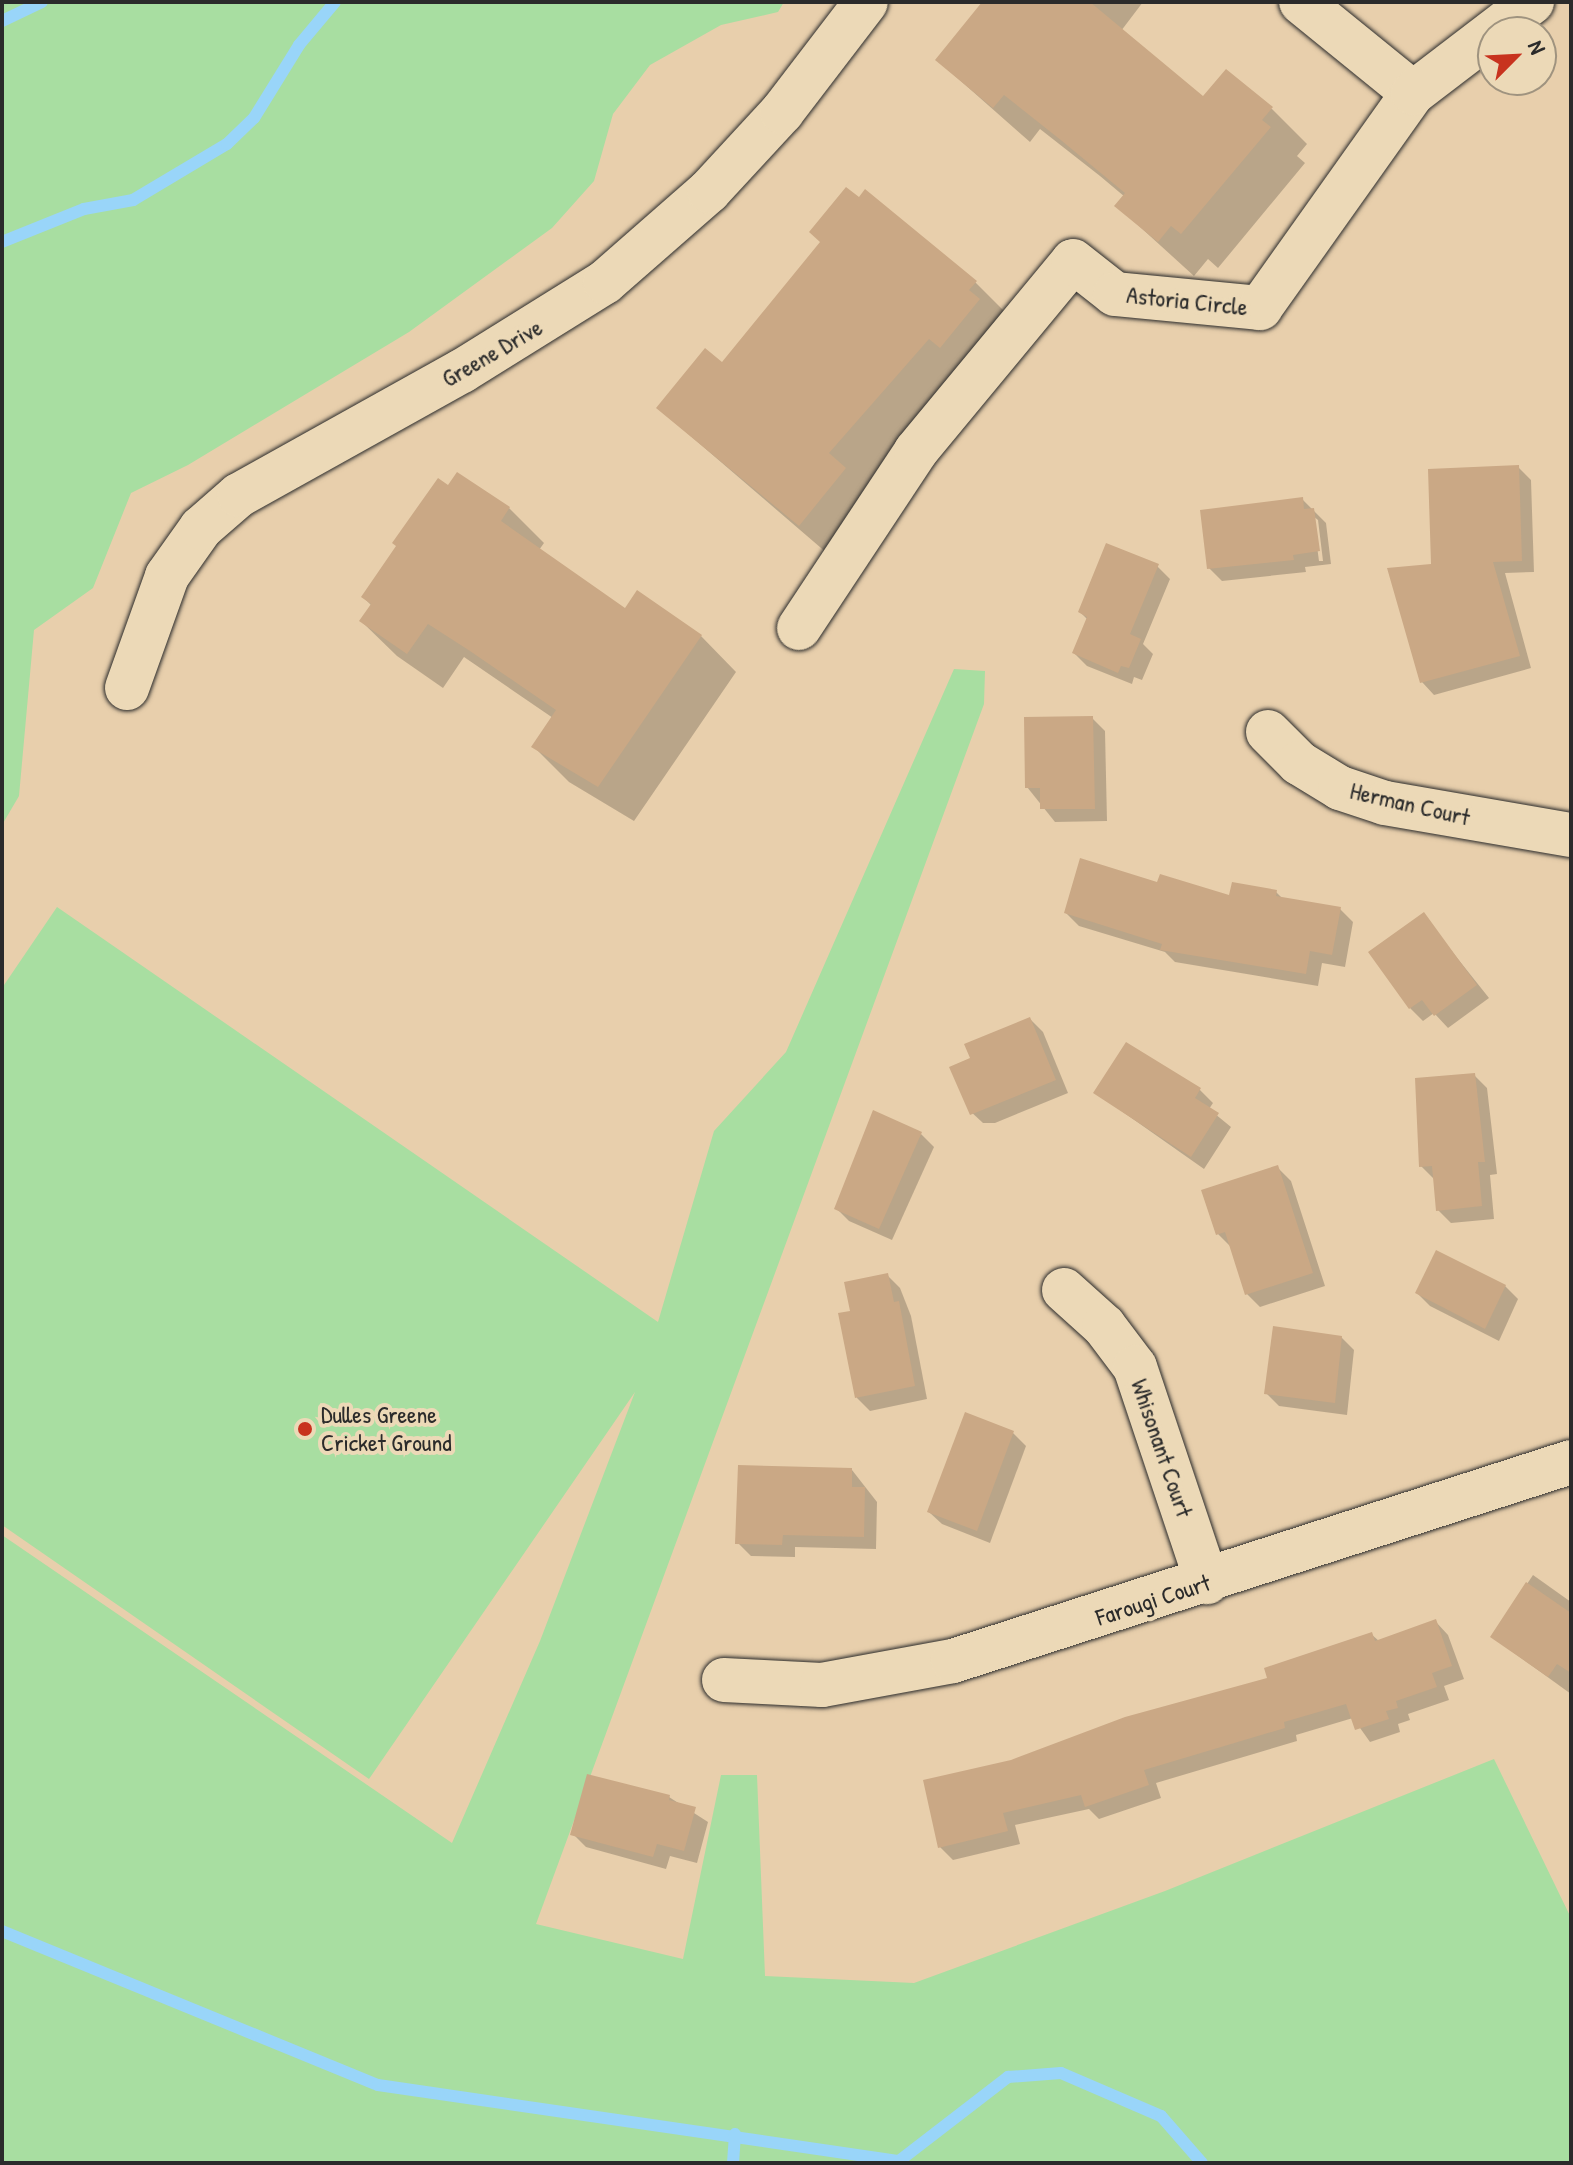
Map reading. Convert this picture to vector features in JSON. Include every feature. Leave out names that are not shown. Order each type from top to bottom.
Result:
[{"type":"street","name":"Greene Drive","points":[[127,688],[167,576],[201,528],[239,495],[500,349],[605,282],[709,191],[782,112],[866,2]]},
{"type":"street","points":[[1301,2],[1413,93]]},
{"type":"street","name":"Astoria Circle","points":[[799,628],[916,451],[1073,261],[1115,294],[1260,308],[1413,93],[1532,2]]},
{"type":"street","name":"Herman Court","points":[[1268,732],[1299,763],[1340,788],[1385,803],[1571,835]]},
{"type":"street","name":"Whisonant Court","points":[[1064,1290],[1104,1326],[1135,1367],[1207,1582]]},
{"type":"street","name":"Farougi Court","points":[[724,1680],[822,1685],[889,1675],[980,1653],[1571,1462]]},
{"type":"green space","points":[[2,2],[784,2],[778,12],[721,25],[650,65],[613,114],[594,181],[552,228],[409,332],[188,465],[131,493],[93,588],[34,630],[19,796],[2,825]]},
{"type":"green space","points":[[954,669],[985,671],[984,704],[536,1924],[683,1959],[721,1775],[757,1775],[765,1976],[914,1983],[1165,1891],[1494,1759],[1571,1918],[1571,2163],[2,2163],[2,1535],[452,1843],[540,1641],[635,1392],[369,1779],[2,1525],[2,988],[57,907],[658,1322],[714,1131],[786,1052]]},
{"type":"building","points":[[982,2],[1090,2],[1203,96],[1226,69],[1273,107],[1262,120],[1271,127],[1181,234],[1171,226],[1158,242],[1114,206],[1125,193],[1062,141],[1004,95],[993,108],[935,60]]},
{"type":"building","points":[[846,187],[859,197],[865,189],[977,281],[969,290],[980,299],[940,348],[929,339],[829,453],[846,468],[799,526],[656,408],[705,348],[722,362],[820,242],[809,232]]},
{"type":"building","points":[[1519,465],[1522,561],[1493,562],[1520,656],[1420,683],[1387,568],[1431,564],[1428,469]]},
{"type":"building","points":[[457,472],[510,507],[501,521],[625,608],[637,590],[702,635],[598,787],[531,747],[556,710],[428,624],[407,654],[359,621],[371,604],[361,597],[396,546],[392,543],[438,478],[448,485]]},
{"type":"building","points":[[1303,497],[1304,509],[1314,508],[1320,551],[1293,555],[1294,560],[1207,569],[1200,510]]},
{"type":"building","points":[[1106,543],[1159,564],[1130,634],[1141,639],[1129,668],[1121,666],[1118,673],[1072,653],[1087,617],[1078,612]]},
{"type":"building","points":[[1093,716],[1095,809],[1040,809],[1040,788],[1025,788],[1024,717]]},
{"type":"building","points":[[1080,858],[1157,882],[1160,874],[1229,895],[1232,882],[1277,890],[1276,896],[1341,907],[1332,955],[1310,951],[1306,974],[1160,950],[1162,944],[1064,913]]},
{"type":"building","points":[[1424,912],[1477,985],[1434,1016],[1422,1000],[1409,1009],[1368,952]]},
{"type":"building","points":[[1030,1017],[1056,1080],[970,1115],[949,1067],[970,1058],[964,1044]]},
{"type":"building","points":[[1126,1042],[1201,1088],[1195,1098],[1219,1113],[1191,1157],[1093,1093]]},
{"type":"building","points":[[1475,1073],[1485,1162],[1478,1162],[1482,1206],[1436,1211],[1432,1166],[1419,1167],[1415,1078]]},
{"type":"building","points":[[873,1110],[922,1132],[879,1229],[834,1209]]},
{"type":"building","points":[[1278,1165],[1313,1273],[1245,1295],[1225,1232],[1216,1235],[1201,1190]]},
{"type":"building","points":[[1436,1250],[1506,1285],[1485,1329],[1415,1293]]},
{"type":"building","points":[[888,1273],[894,1302],[899,1301],[915,1386],[855,1398],[838,1313],[850,1311],[844,1282]]},
{"type":"building","points":[[1273,1326],[1342,1336],[1335,1403],[1264,1394]]},
{"type":"building","points":[[965,1412],[1014,1431],[977,1531],[927,1512]]},
{"type":"building","points":[[738,1465],[852,1468],[852,1487],[865,1487],[864,1537],[783,1535],[782,1545],[735,1544]]},
{"type":"building","points":[[1526,1582],[1571,1613],[1571,1673],[1557,1664],[1548,1677],[1490,1637]]},
{"type":"building","points":[[1436,1619],[1452,1666],[1432,1673],[1437,1687],[1396,1701],[1398,1708],[1386,1711],[1389,1719],[1355,1730],[1346,1704],[1284,1722],[1285,1728],[1144,1770],[1149,1785],[1085,1807],[1081,1795],[1003,1813],[1008,1831],[938,1848],[923,1780],[1011,1760],[1125,1717],[1267,1678],[1264,1668],[1372,1632],[1375,1641]]},
{"type":"building","points":[[587,1774],[670,1795],[669,1800],[696,1807],[684,1851],[657,1844],[653,1857],[570,1835]]},
{"type":"waterway","points":[[2,21],[42,2]]},
{"type":"waterway","points":[[2,242],[84,209],[133,200],[227,144],[254,118],[299,45],[335,2]]},
{"type":"waterway","points":[[2,1931],[378,2085],[899,2161],[1008,2077],[1061,2073],[1161,2116],[1202,2163]]},
{"type":"waterway","points":[[733,2163],[735,2134]]},
{"type":"place","name":"Dulles Greene Cricket Ground","points":[[305,1429]]}]
